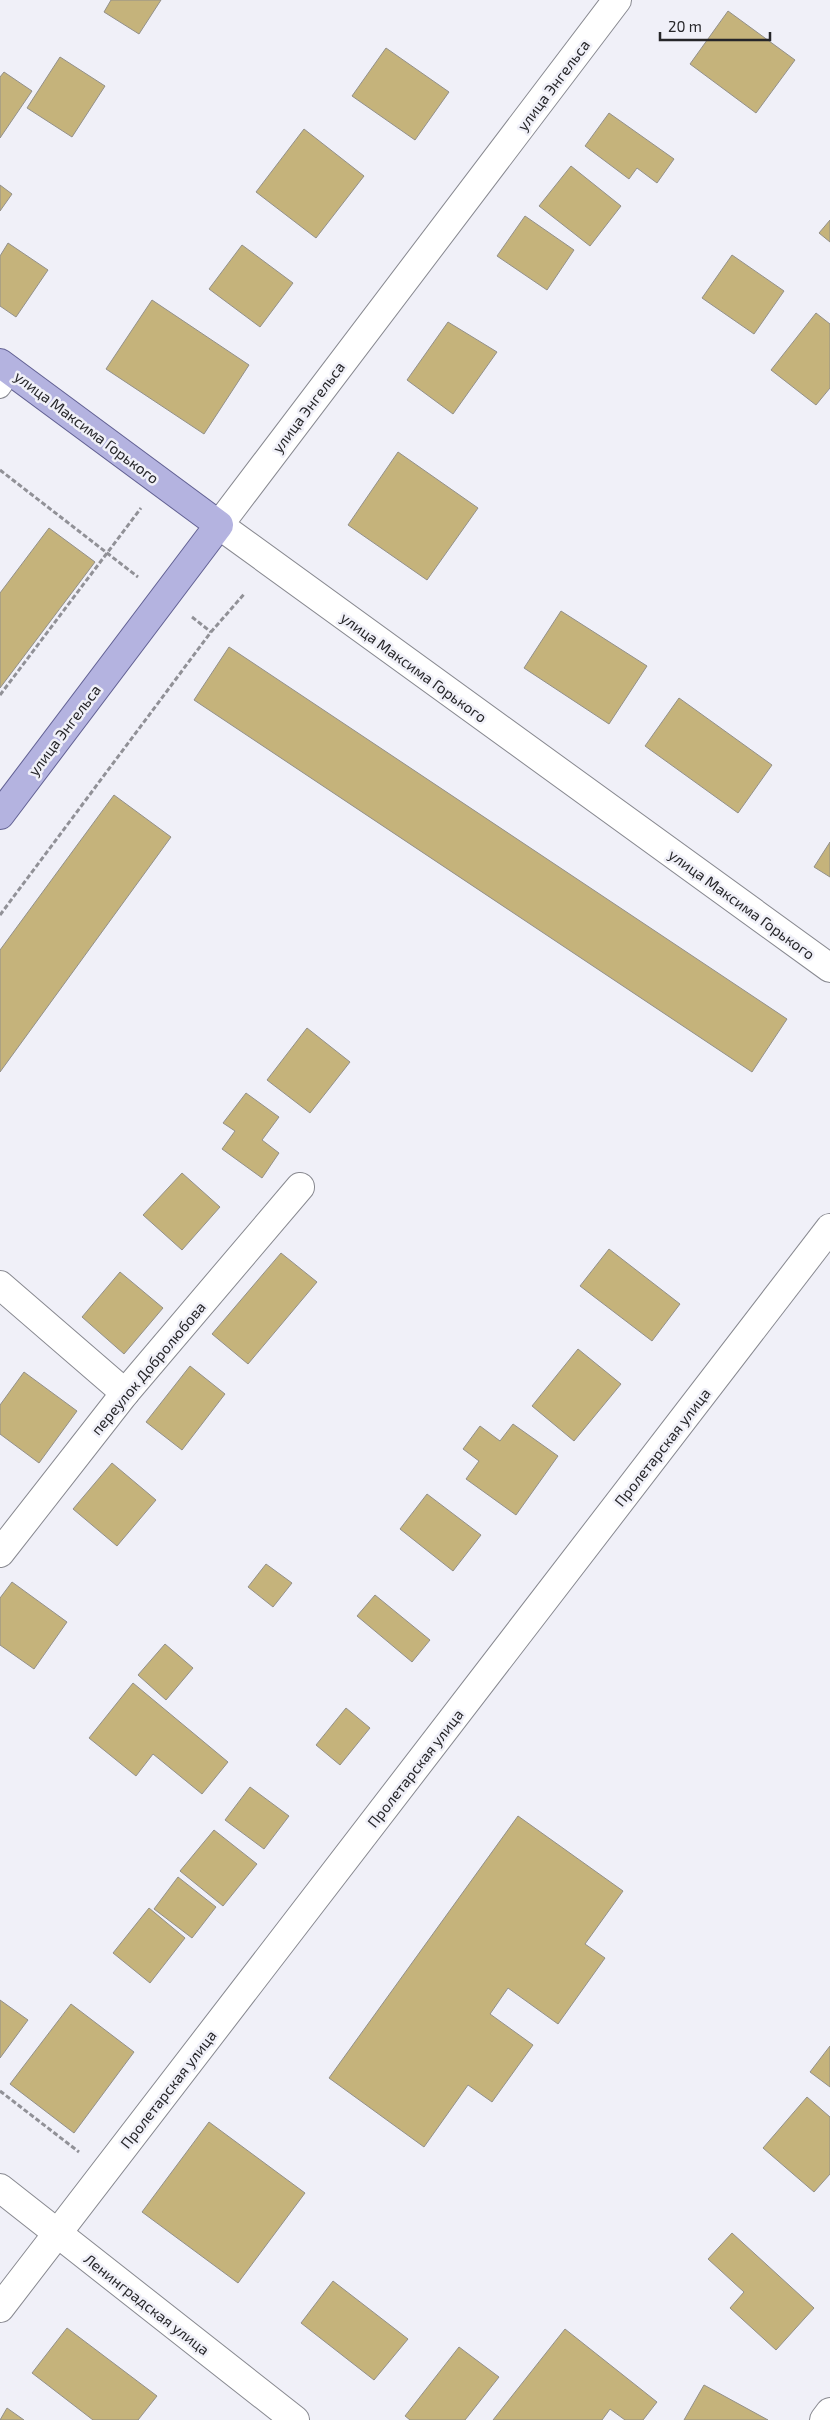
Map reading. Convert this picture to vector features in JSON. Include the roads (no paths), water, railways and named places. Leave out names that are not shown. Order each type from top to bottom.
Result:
[{"type":"main road","name":"улица Максима Горького","points":[[4,374],[218,525]]},
{"type":"main road","name":"улица Энгельса","points":[[0,815],[218,525]]},
{"type":"street","name":"улица Энгельса","points":[[218,525],[617,0]]},
{"type":"street","name":"улица Максима Горького","points":[[218,525],[830,968]]},
{"type":"street","name":"переулок Добролюбова","points":[[0,1553],[125,1392],[300,1186]]},
{"type":"street","name":"Пролетарская улица","points":[[0,2308],[830,1228]]},
{"type":"street","points":[[0,1285],[125,1392]]},
{"type":"street","name":"Ленинградская улица","points":[[0,2188],[295,2420]]},
{"type":"street","points":[[824,2420],[830,2412]]}]
